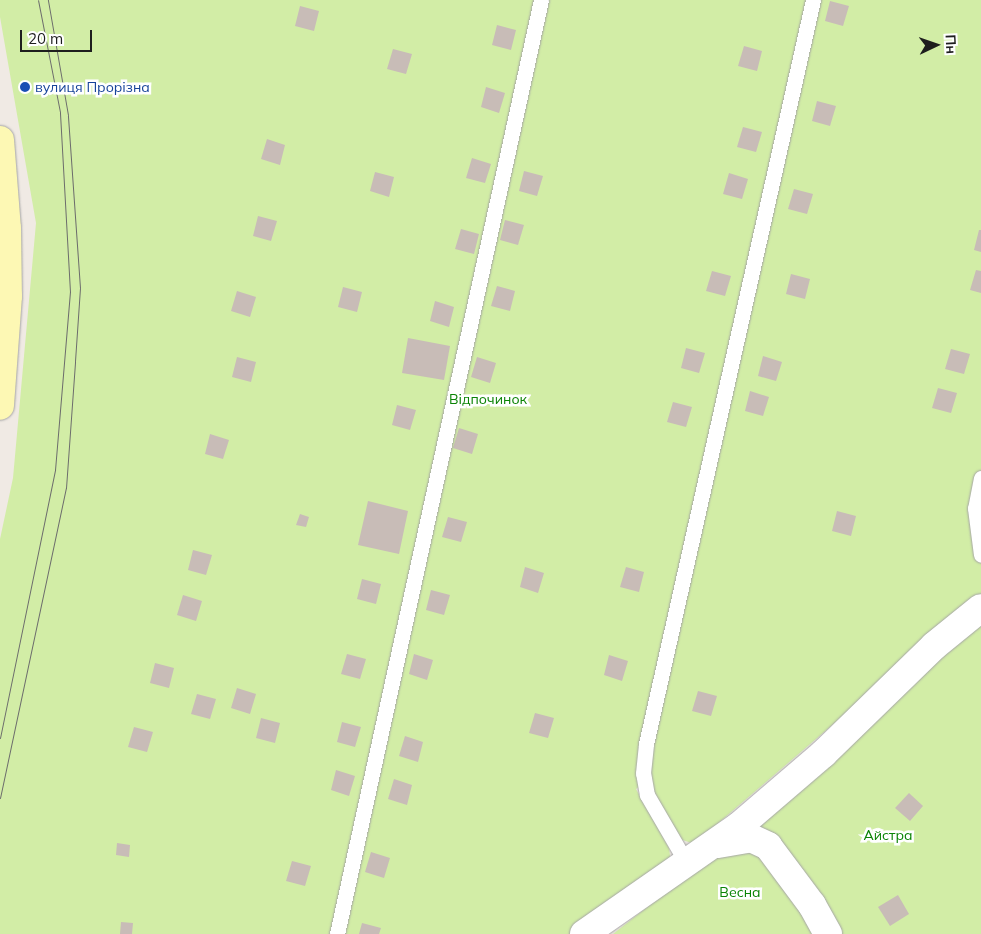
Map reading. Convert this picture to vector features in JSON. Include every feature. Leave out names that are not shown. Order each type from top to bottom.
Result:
[{"type":"main road","points":[[0,140],[7,228],[8,296],[0,406]]},
{"type":"street","points":[[584,934],[739,826],[823,754],[934,646],[981,608]]},
{"type":"street","points":[[696,855],[738,838],[752,838],[768,846],[812,905],[828,934]]},
{"type":"lane","points":[[337,934],[541,0]]},
{"type":"lane","points":[[696,855],[647,796],[643,773],[646,744],[812,0]]},
{"type":"lane","points":[[981,478],[974,508],[981,555]]},
{"type":"green space","name":"Відпочинок","points":[[0,0],[981,0],[981,597],[694,844],[680,839],[652,794],[649,779],[636,789],[669,848],[671,863],[574,934],[0,934],[0,539],[13,478],[36,223],[0,17]]},
{"type":"green space","name":"Айстра","points":[[981,618],[981,934],[838,934],[752,826]]},
{"type":"green space","name":"Весна","points":[[740,848],[764,853],[815,934],[613,934],[717,852]]},
{"type":"building","points":[[830,1],[849,6],[843,26],[825,21]]},
{"type":"building","points":[[300,6],[319,11],[314,31],[295,26]]},
{"type":"building","points":[[497,25],[516,30],[511,50],[492,45]]},
{"type":"building","points":[[744,46],[762,51],[757,71],[738,66]]},
{"type":"building","points":[[393,49],[412,54],[406,74],[387,69]]},
{"type":"building","points":[[486,87],[505,93],[499,113],[481,107]]},
{"type":"building","points":[[817,101],[836,106],[830,126],[812,121]]},
{"type":"building","points":[[743,127],[762,132],[756,152],[737,147]]},
{"type":"building","points":[[267,139],[285,145],[280,165],[261,159]]},
{"type":"building","points":[[472,158],[491,164],[485,183],[466,178]]},
{"type":"building","points":[[524,171],[543,176],[537,196],[519,191]]},
{"type":"building","points":[[375,172],[394,177],[389,197],[370,191]]},
{"type":"building","points":[[729,173],[748,179],[742,199],[723,194]]},
{"type":"building","points":[[794,189],[813,194],[807,214],[788,209]]},
{"type":"building","points":[[258,216],[277,221],[271,241],[253,236]]},
{"type":"building","points":[[505,220],[524,225],[518,245],[500,240]]},
{"type":"building","points":[[461,229],[479,234],[474,254],[455,249]]},
{"type":"building","points":[[979,230],[981,230],[981,252],[974,250]]},
{"type":"building","points":[[976,270],[981,271],[981,293],[970,290]]},
{"type":"building","points":[[712,271],[731,276],[725,296],[706,291]]},
{"type":"building","points":[[791,274],[810,279],[805,299],[786,294]]},
{"type":"building","points":[[497,286],[515,291],[510,311],[491,306]]},
{"type":"building","points":[[343,287],[362,292],[357,312],[338,307]]},
{"type":"building","points":[[237,291],[256,297],[250,317],[231,311]]},
{"type":"building","points":[[435,301],[454,307],[449,327],[430,321]]},
{"type":"building","points":[[408,338],[450,346],[444,380],[402,373]]},
{"type":"building","points":[[686,348],[705,353],[699,373],[681,368]]},
{"type":"building","points":[[951,349],[970,354],[964,374],[945,369]]},
{"type":"building","points":[[763,356],[782,362],[776,381],[758,376]]},
{"type":"building","points":[[237,357],[256,362],[251,382],[232,377]]},
{"type":"building","points":[[477,357],[496,363],[490,383],[471,377]]},
{"type":"building","points":[[938,388],[957,393],[951,413],[932,408]]},
{"type":"building","points":[[750,391],[769,397],[763,416],[745,411]]},
{"type":"building","points":[[673,402],[692,407],[686,427],[667,422]]},
{"type":"building","points":[[397,405],[416,410],[410,430],[392,425]]},
{"type":"building","points":[[459,428],[478,434],[472,454],[453,448]]},
{"type":"building","points":[[210,434],[229,440],[223,459],[205,454]]},
{"type":"building","points":[[368,501],[408,511],[399,554],[358,545]]},
{"type":"building","points":[[837,511],[856,516],[851,536],[832,531]]},
{"type":"building","points":[[300,514],[309,517],[306,527],[296,525]]},
{"type":"building","points":[[448,517],[467,522],[461,542],[442,537]]},
{"type":"building","points":[[193,550],[212,555],[206,575],[188,570]]},
{"type":"building","points":[[525,567],[544,573],[538,593],[520,587]]},
{"type":"building","points":[[626,567],[644,572],[639,592],[620,587]]},
{"type":"building","points":[[362,579],[381,584],[376,604],[357,599]]},
{"type":"building","points":[[431,590],[450,595],[444,615],[426,610]]},
{"type":"building","points":[[183,595],[202,601],[196,621],[177,615]]},
{"type":"building","points":[[347,654],[366,659],[360,679],[341,674]]},
{"type":"building","points":[[414,654],[433,660],[427,680],[409,674]]},
{"type":"building","points":[[609,655],[628,661],[622,681],[604,675]]},
{"type":"building","points":[[155,663],[174,668],[169,688],[150,683]]},
{"type":"building","points":[[237,688],[256,694],[250,714],[231,708]]},
{"type":"building","points":[[698,691],[717,696],[711,716],[692,711]]},
{"type":"building","points":[[197,694],[216,699],[210,719],[191,714]]},
{"type":"building","points":[[535,713],[554,718],[548,738],[529,733]]},
{"type":"building","points":[[261,718],[280,723],[275,743],[256,738]]},
{"type":"building","points":[[342,722],[361,727],[355,747],[337,742]]},
{"type":"building","points":[[134,727],[153,732],[147,752],[128,747]]},
{"type":"building","points":[[405,736],[423,742],[418,762],[399,756]]},
{"type":"building","points":[[336,770],[355,776],[349,796],[331,790]]},
{"type":"building","points":[[394,779],[412,785],[407,805],[388,799]]},
{"type":"building","points":[[909,793],[923,806],[910,821],[895,808]]},
{"type":"building","points":[[117,843],[130,845],[129,857],[116,855]]},
{"type":"building","points":[[371,852],[390,858],[384,878],[365,872]]},
{"type":"building","points":[[292,861],[311,866],[305,886],[286,881]]},
{"type":"building","points":[[898,895],[909,914],[890,926],[878,907]]},
{"type":"building","points":[[121,922],[133,923],[132,934],[120,934]]},
{"type":"building","points":[[362,923],[381,928],[379,934],[359,934]]},
{"type":"tram line","points":[[0,738],[55,470],[70,292],[60,112],[38,0]]},
{"type":"tram line","points":[[0,798],[66,488],[80,288],[68,115],[48,0]]},
{"type":"place","name":"вулиця Прорізна","points":[[25,87]]}]
